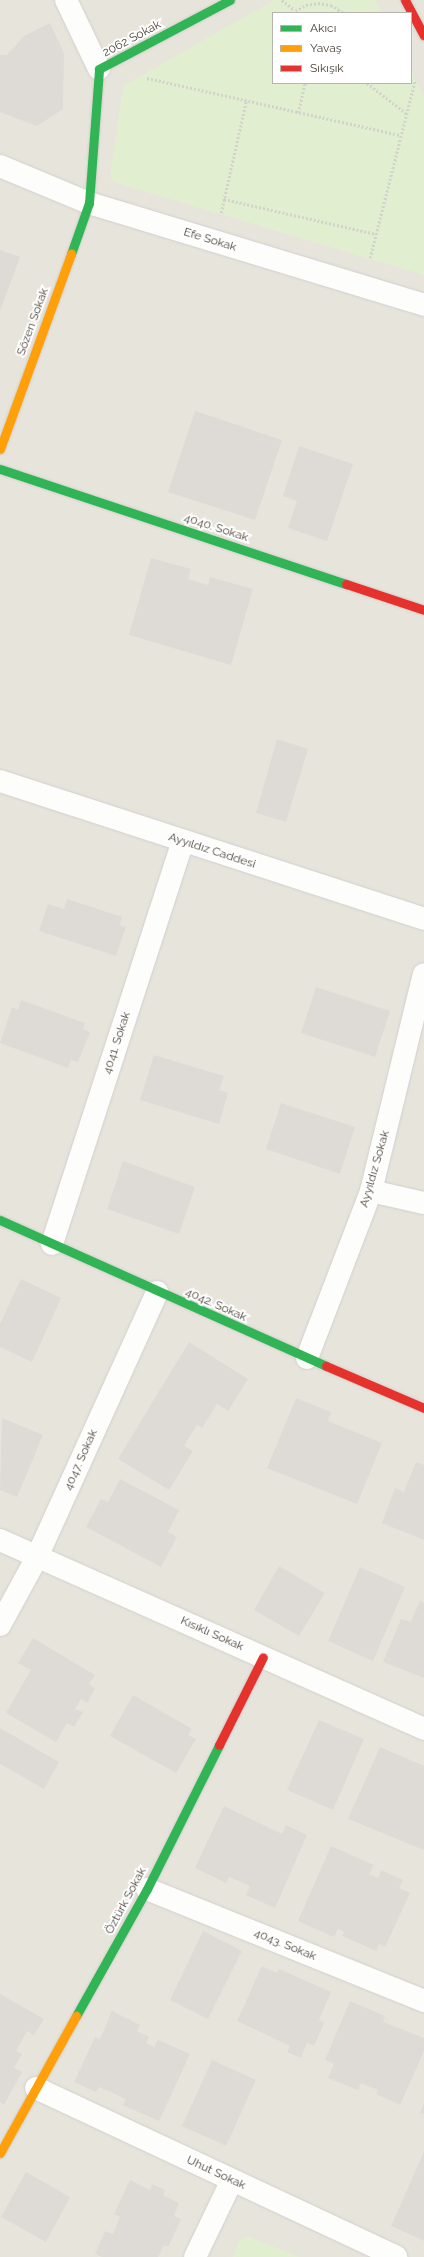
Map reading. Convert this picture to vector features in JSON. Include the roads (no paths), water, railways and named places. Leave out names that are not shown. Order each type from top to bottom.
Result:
[{"type":"street","points":[[66,0],[99,70]]},
{"type":"street","name":"2062 Sokak","points":[[89,203],[99,70],[230,0]]},
{"type":"street","points":[[405,0],[412,12]]},
{"type":"street","points":[[412,13],[424,35]]},
{"type":"street","name":"Efe Sokak","points":[[0,166],[89,203],[424,305]]},
{"type":"street","name":"Sözen Sokak","points":[[0,449],[89,203]]},
{"type":"street","name":"4040. Sokak","points":[[0,469],[424,610]]},
{"type":"street","name":"Ayyıldız Caddesi","points":[[0,780],[183,842],[424,919]]},
{"type":"street","name":"4041. Sokak","points":[[52,1244],[183,842]]},
{"type":"street","name":"Ayyıldız Sokak","points":[[307,1358],[370,1191],[424,974]]},
{"type":"street","points":[[370,1191],[424,1203]]},
{"type":"street","name":"4042. Sokak","points":[[0,1220],[157,1292],[424,1408]]},
{"type":"street","name":"4047. Sokak","points":[[0,1625],[37,1557],[157,1292]]},
{"type":"street","name":"Kısıklı Sokak","points":[[0,1540],[424,1729]]},
{"type":"street","name":"Öztürk Sokak","points":[[0,2153],[147,1889],[263,1657]]},
{"type":"street","name":"4043. Sokak","points":[[147,1889],[424,2001]]},
{"type":"street","name":"Uhut Sokak","points":[[36,2088],[396,2257]]},
{"type":"street","points":[[195,2257],[232,2180]]}]
